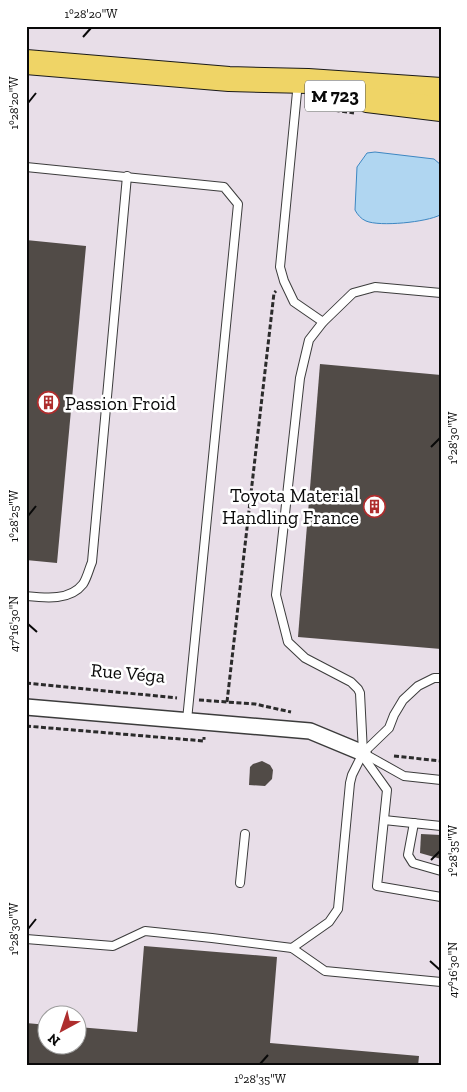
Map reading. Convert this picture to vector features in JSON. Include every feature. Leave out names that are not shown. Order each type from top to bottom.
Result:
[{"type":"main road","name":"M 723","points":[[26,62],[230,78],[441,90]]},
{"type":"main road","name":"M 723","points":[[230,78],[297,92],[441,109]]},
{"type":"street","points":[[26,707],[310,731],[363,754]]},
{"type":"lane","points":[[297,92],[280,267],[294,302],[323,322]]},
{"type":"lane","points":[[26,167],[224,187],[238,204],[187,720]]},
{"type":"lane","points":[[26,596],[51,599],[73,593],[84,584],[92,562],[127,176]]},
{"type":"lane","points":[[441,293],[375,287],[353,293],[323,322],[309,340],[300,378],[276,595],[288,642],[305,658],[351,682],[358,688],[360,693],[363,754],[387,790],[377,886],[441,897]]},
{"type":"lane","points":[[292,948],[329,922],[338,910],[350,783],[363,754],[390,728],[394,715],[403,700],[418,686],[434,678],[441,678]]},
{"type":"lane","points":[[363,754],[404,776],[441,780]]},
{"type":"lane","points":[[384,820],[441,826]]},
{"type":"lane","points":[[414,823],[408,855],[413,863],[441,871]]},
{"type":"lane","points":[[240,883],[245,834]]},
{"type":"lane","points":[[26,939],[113,946],[145,931],[292,948],[325,971],[441,982]]},
{"type":"path","name":"Rue Véga","points":[[26,683],[227,702],[274,293],[284,281]]},
{"type":"path","points":[[26,726],[204,741],[206,722]]},
{"type":"path","points":[[363,754],[441,761]]},
{"type":"shaded area","points":[[26,26],[441,26],[441,1066],[26,1066]]},
{"type":"water","points":[[375,152],[434,159],[441,165],[440,215],[425,220],[392,224],[373,223],[361,218],[355,210],[357,167],[367,153]]},
{"type":"building","name":"Passion Froid","points":[[26,240],[86,246],[57,563],[26,560]]},
{"type":"building","name":"Toyota Material Handling France","points":[[320,364],[441,375],[441,649],[298,637]]},
{"type":"building","points":[[262,761],[270,765],[273,770],[272,779],[265,786],[249,785],[250,767]]},
{"type":"building","points":[[421,834],[441,835],[441,859],[420,853]]},
{"type":"building","points":[[144,946],[277,957],[270,1043],[419,1056],[418,1066],[26,1066],[26,1023],[38,1024],[38,1054],[88,1054],[88,1028],[137,1032]]},
{"type":"place","name":"Passion Froid","points":[[49,403]]},
{"type":"place","name":"Toyota Material Handling France","points":[[375,506]]}]
